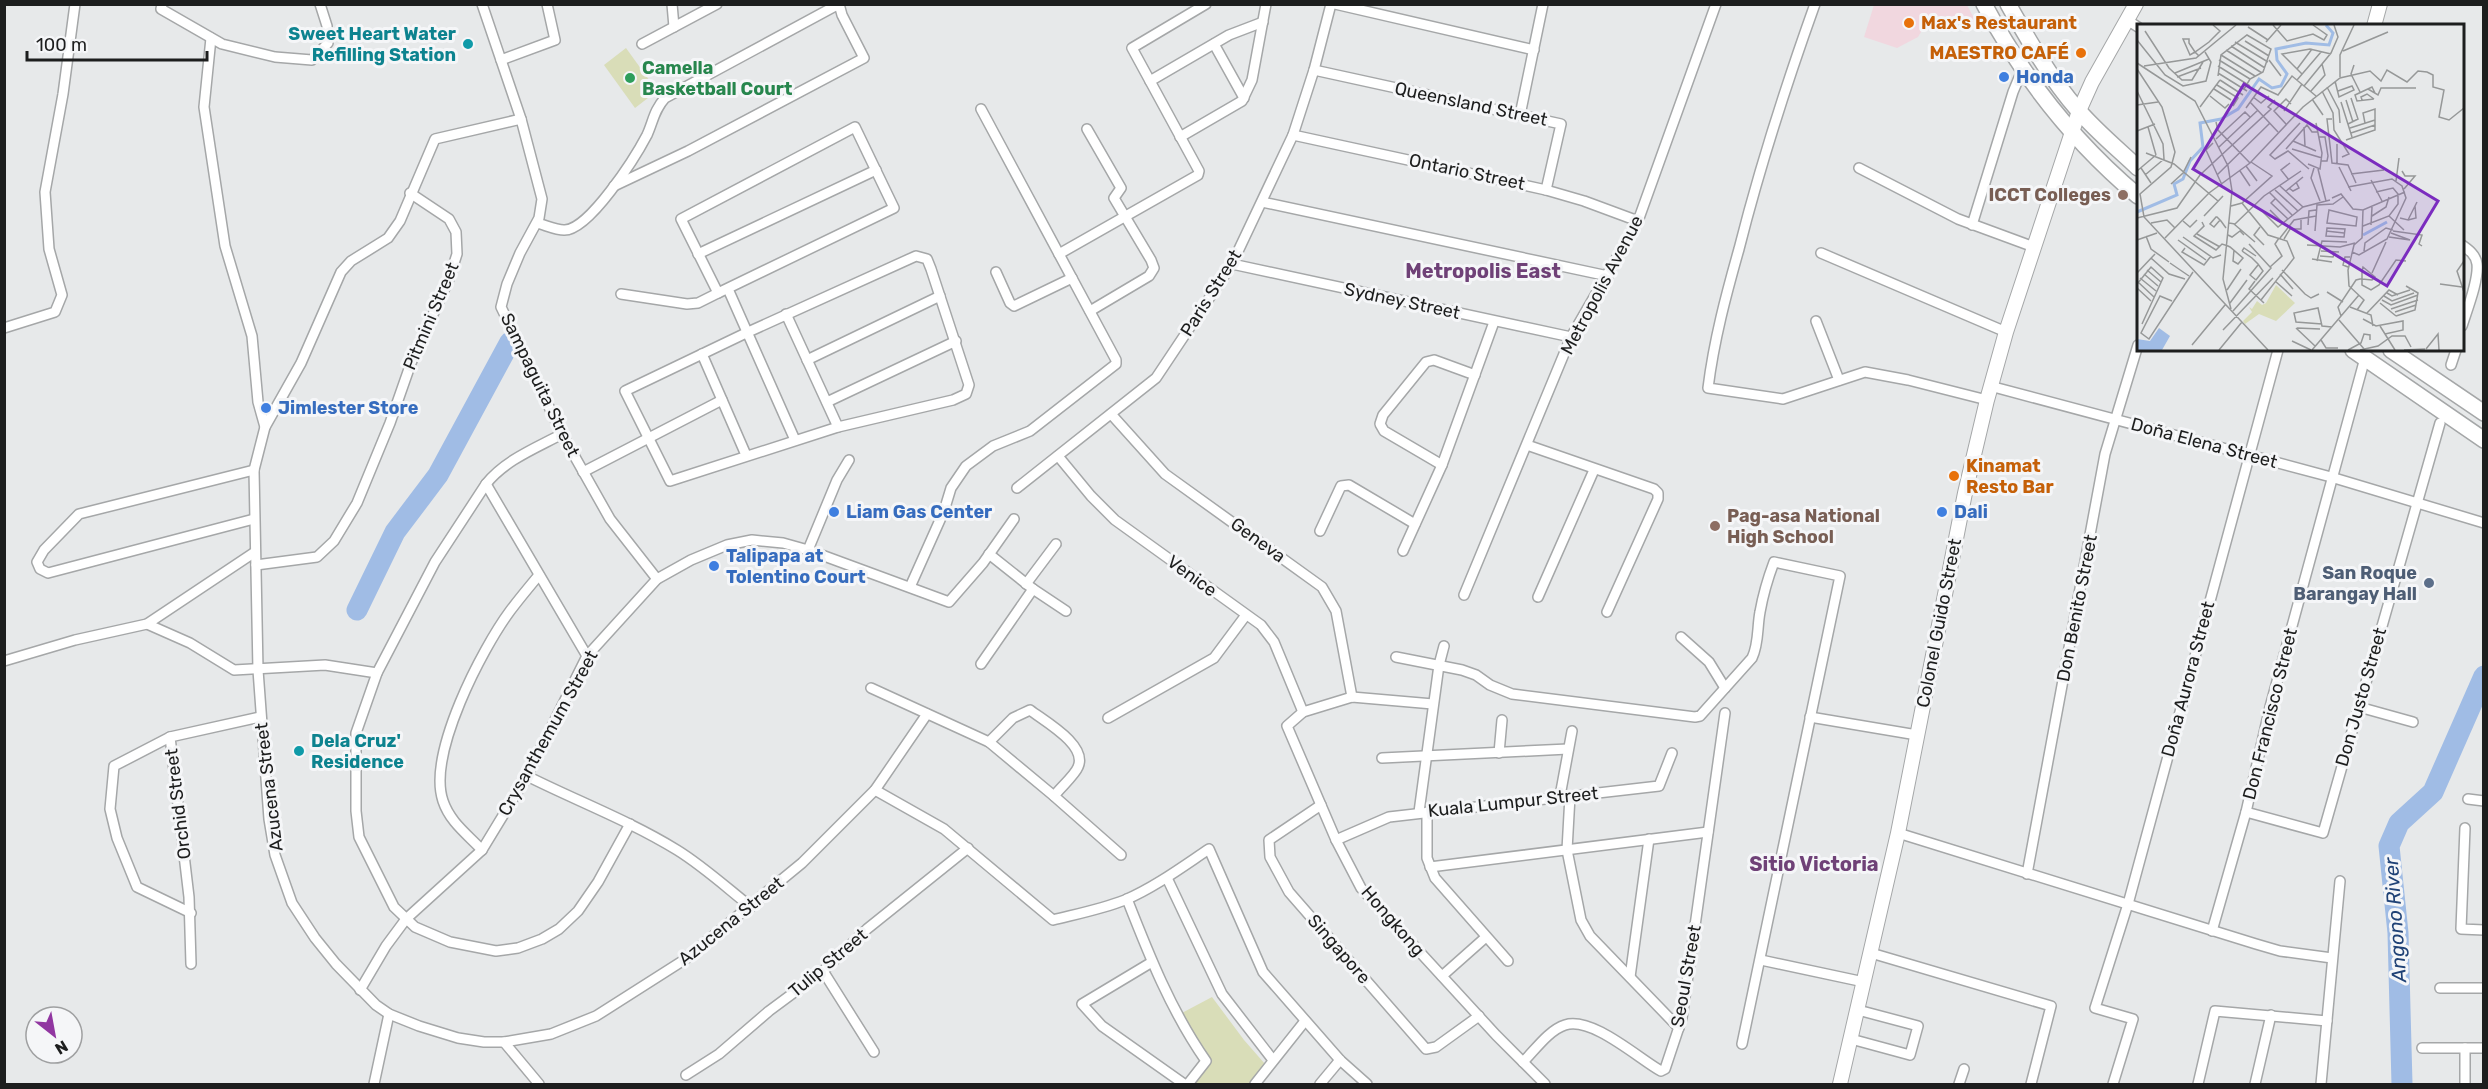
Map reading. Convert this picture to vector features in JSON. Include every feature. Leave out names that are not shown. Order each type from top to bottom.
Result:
[{"type":"main road","points":[[1984,4],[2023,68],[2071,132],[2137,194]]},
{"type":"main road","points":[[2008,4],[2036,53],[2079,111],[2137,166]]},
{"type":"main road","points":[[2392,351],[2484,413]]},
{"type":"main road","points":[[2359,354],[2484,440]]},
{"type":"street","points":[[4,328],[55,312],[62,295],[49,249],[45,192],[75,4]]},
{"type":"street","points":[[161,7],[222,44],[265,54],[312,60],[328,43],[327,26],[320,4]]},
{"type":"street","name":"Sampaguita Street","points":[[482,4],[521,119],[542,199],[537,223],[520,253],[507,284],[501,307],[562,434],[583,472],[610,519],[657,579]]},
{"type":"street","points":[[501,60],[555,40],[546,4]]},
{"type":"street","points":[[672,4],[674,27]]},
{"type":"street","points":[[642,44],[717,4]]},
{"type":"street","points":[[537,223],[564,230],[573,228],[592,213],[634,158],[648,133],[656,108],[664,98],[839,4],[842,15],[864,58],[688,151],[612,187]]},
{"type":"street","points":[[1059,254],[1198,175],[1199,171],[1132,48],[1206,4]]},
{"type":"street","points":[[1180,137],[1231,109],[1244,98],[1252,80],[1266,4]]},
{"type":"street","points":[[1333,4],[1534,50]]},
{"type":"street","name":"Paris Street","points":[[1017,488],[1156,378],[1232,264],[1293,135],[1333,4]]},
{"type":"street","points":[[1520,115],[1543,4]]},
{"type":"street","name":"Metropolis Avenue","points":[[1464,595],[1571,337],[1638,221],[1716,4]]},
{"type":"street","name":"Doña Elena Street","points":[[1815,4],[1771,135],[1743,231],[1712,356],[1708,388],[1783,399],[1865,372],[1989,393],[2115,419],[2331,477],[2484,523]]},
{"type":"street","name":"Colonel Guido Street","points":[[1840,1084],[1898,833],[1962,505],[1989,393],[2006,332],[2071,132],[2079,111],[2133,23],[2136,4]]},
{"type":"street","points":[[2375,24],[2380,4]]},
{"type":"street","points":[[1150,81],[1229,35],[1263,22]]},
{"type":"street","points":[[211,38],[204,107],[225,246],[252,336],[258,402],[265,427]]},
{"type":"street","points":[[1214,44],[1244,98]]},
{"type":"street","points":[[1972,225],[2023,68]]},
{"type":"street","name":"Queensland Street","points":[[1314,70],[1561,124],[1546,190]]},
{"type":"street","points":[[910,587],[944,511],[951,488],[966,466],[993,446],[1030,431],[1116,364],[1116,360],[981,109]]},
{"type":"street","name":"Azucena Street","points":[[521,119],[435,139],[400,220],[387,238],[351,261],[341,272],[301,363],[265,427],[255,470],[254,519],[260,717],[269,819],[275,855],[292,903],[315,938],[360,990],[389,1014],[458,1038],[484,1042],[504,1042],[551,1034],[596,1016],[684,960],[751,907],[802,862],[875,790],[927,714]]},
{"type":"street","points":[[621,294],[687,304],[698,303],[894,208],[855,127],[681,219],[717,293]]},
{"type":"street","points":[[1087,129],[1121,188],[1114,198],[1154,268],[1149,276],[1090,311]]},
{"type":"street","name":"Ontario Street","points":[[1293,135],[1546,190],[1638,221]]},
{"type":"street","points":[[1859,168],[1972,225],[2034,247]]},
{"type":"street","points":[[698,254],[876,170]]},
{"type":"street","name":"Pitmini Street","points":[[256,565],[317,556],[334,541],[366,483],[411,363],[449,279],[457,254],[456,232],[449,219],[410,193]]},
{"type":"street","points":[[1262,202],[1608,276]]},
{"type":"street","points":[[2464,247],[2472,252],[2477,262],[2477,274],[2464,322]]},
{"type":"street","points":[[1821,252],[2006,332]]},
{"type":"street","points":[[916,256],[927,259],[969,385],[966,394],[953,400],[838,427],[670,481],[625,391],[786,314],[916,256]]},
{"type":"street","name":"Sydney Street","points":[[1232,264],[1571,337]]},
{"type":"street","points":[[996,272],[1010,303],[1014,306],[1072,278]]},
{"type":"street","points":[[728,288],[795,440]]},
{"type":"street","points":[[807,360],[940,296]]},
{"type":"street","points":[[786,314],[838,427]]},
{"type":"street","points":[[1403,551],[1442,465],[1494,321]]},
{"type":"street","points":[[1816,321],[1839,380]]},
{"type":"street","points":[[827,402],[956,341]]},
{"type":"street","name":"Don Benito Street","points":[[2027,874],[2105,454],[2137,351]]},
{"type":"street","name":"Doña Aurora Street","points":[[2114,1084],[2133,1019],[2095,1008],[2128,904],[2278,351]]},
{"type":"street","points":[[2451,365],[2456,351]]},
{"type":"street","points":[[702,354],[746,455]]},
{"type":"street","name":"Don Francisco Street","points":[[2212,931],[2246,812],[2270,707],[2331,477],[2359,354]]},
{"type":"street","points":[[1442,465],[1384,431],[1380,424],[1383,415],[1426,362],[1434,360],[1475,375]]},
{"type":"street","points":[[583,472],[722,400]]},
{"type":"street","name":"Geneva","points":[[1111,414],[1165,474],[1322,587],[1336,611],[1352,697]]},
{"type":"street","name":"Don Justo Street","points":[[2246,812],[2323,833],[2440,423]]},
{"type":"street","points":[[562,434],[522,455],[493,475],[486,484],[435,562],[377,674],[356,733],[356,811],[359,837],[394,907],[415,927],[431,935],[479,949],[496,951],[518,948],[542,939],[559,929],[578,911],[598,882],[630,824]]},
{"type":"street","points":[[1527,445],[1654,489],[1658,493],[1658,499],[1607,612]]},
{"type":"street","name":"Venice","points":[[1058,456],[1091,496],[1115,520],[1261,625],[1274,642],[1304,712]]},
{"type":"street","points":[[808,550],[837,480],[849,460]]},
{"type":"street","points":[[254,519],[48,573],[40,569],[37,562],[44,550],[79,514],[255,470]]},
{"type":"street","points":[[1538,597],[1594,470]]},
{"type":"street","points":[[486,484],[587,656]]},
{"type":"street","points":[[1320,531],[1341,486],[1348,485],[1415,524]]},
{"type":"street","points":[[1014,519],[989,554],[1066,611]]},
{"type":"street","name":"Crysanthemum Street","points":[[360,990],[386,946],[406,919],[482,850],[527,776],[587,656],[657,579],[691,560],[727,545],[752,540],[783,543],[808,550],[949,602],[989,554]]},
{"type":"street","points":[[981,664],[1056,544]]},
{"type":"street","points":[[4,662],[75,640],[147,624],[255,552]]},
{"type":"street","points":[[1396,657],[1476,675],[1490,685],[1512,694],[1685,716],[1701,716],[1752,658],[1756,650],[1759,614],[1774,562],[1840,576],[1742,1044]]},
{"type":"street","points":[[482,850],[461,831],[442,800],[440,781],[442,758],[465,690],[509,612],[539,575]]},
{"type":"street","points":[[1108,718],[1214,658],[1246,615]]},
{"type":"street","points":[[147,624],[190,644],[234,670],[326,665],[377,674]]},
{"type":"street","points":[[1681,637],[1709,662],[1725,688]]},
{"type":"street","points":[[1444,646],[1425,757],[1423,812],[1427,858],[1435,878],[1508,961]]},
{"type":"street","points":[[871,688],[989,742],[1121,855]]},
{"type":"street","points":[[1304,712],[1352,697],[1433,704]]},
{"type":"street","points":[[2359,706],[2413,722]]},
{"type":"street","points":[[989,742],[1013,717],[1030,710],[1074,744],[1079,752],[1079,766],[1054,796]]},
{"type":"street","name":"Hongkong","points":[[1304,712],[1287,726],[1336,840],[1361,888],[1545,1084]]},
{"type":"street","name":"Seoul Street","points":[[1523,1062],[1556,1030],[1567,1024],[1579,1024],[1611,1038],[1661,1071],[1667,1065],[1678,1028],[1725,713]]},
{"type":"street","name":"Orchid Street","points":[[191,964],[190,913],[170,737],[260,717]]},
{"type":"street","points":[[1810,717],[1917,735]]},
{"type":"street","points":[[1499,753],[1503,720]]},
{"type":"street","points":[[1572,731],[1568,749],[1565,796],[1567,850],[1584,926],[1590,936],[1678,1028]]},
{"type":"street","points":[[170,737],[114,766],[110,809],[117,838],[137,887],[190,913]]},
{"type":"street","points":[[1382,758],[1568,749]]},
{"type":"street","name":"Kuala Lumpur Street","points":[[1336,840],[1389,817],[1659,786],[1672,753]]},
{"type":"street","points":[[527,776],[630,824],[679,850],[751,907]]},
{"type":"street","points":[[875,790],[936,824],[1053,920],[1102,908],[1127,899],[1167,878],[1209,849],[1263,972],[1340,1060],[1367,1084]]},
{"type":"street","points":[[2468,799],[2484,801]]},
{"type":"street","name":"Singapore","points":[[1321,805],[1269,840],[1270,857],[1289,892],[1426,1049],[1436,1047],[1479,1016]]},
{"type":"street","points":[[2465,828],[2461,929],[2484,930]]},
{"type":"street","points":[[1430,867],[1708,832]]},
{"type":"street","points":[[1898,833],[2280,951],[2332,958]]},
{"type":"street","points":[[1630,977],[1650,839]]},
{"type":"street","name":"Tulip Street","points":[[686,1075],[719,1054],[769,1011],[823,971],[867,929],[968,848]]},
{"type":"street","points":[[1167,878],[1222,994],[1273,1060]]},
{"type":"street","points":[[2321,1084],[2340,881]]},
{"type":"street","points":[[1127,899],[1152,962],[1187,1034],[1206,1061],[1188,1084]]},
{"type":"street","points":[[1442,976],[1486,937]]},
{"type":"street","points":[[1871,953],[2051,1006],[2031,1084]]},
{"type":"street","points":[[1761,960],[1864,982]]},
{"type":"street","points":[[1152,962],[1082,1004],[1102,1026],[1184,1084]]},
{"type":"street","points":[[823,971],[874,1052]]},
{"type":"street","points":[[2440,988],[2484,988]]},
{"type":"street","points":[[1851,1039],[1910,1055],[1918,1026],[1858,1010]]},
{"type":"street","points":[[2198,1084],[2215,1011],[2326,1022]]},
{"type":"street","points":[[374,1084],[389,1014]]},
{"type":"street","points":[[2255,1084],[2271,1015]]},
{"type":"street","points":[[1255,1084],[1305,1021]]},
{"type":"street","points":[[504,1042],[539,1084]]},
{"type":"street","points":[[2422,1048],[2484,1048]]},
{"type":"street","points":[[2465,1048],[2465,1084]]},
{"type":"street","points":[[1320,1084],[1340,1060]]},
{"type":"street","points":[[1959,1084],[1964,1070]]},
{"type":"shaded area","points":[[1874,5],[1967,5],[1976,22],[1924,27],[1918,37],[1897,48],[1864,37]]},
{"type":"green space","name":"Camella Basketball Court","points":[[626,48],[657,91],[635,108],[604,65]]},
{"type":"green space","points":[[1212,997],[1265,1064],[1251,1084],[1195,1084],[1212,1061],[1180,1014]]},
{"type":"waterway","points":[[357,610],[395,532],[438,475],[510,342]]},
{"type":"waterway","name":"Angono River","points":[[2402,1084],[2398,933],[2389,846],[2399,823],[2433,792],[2484,676]]},
{"type":"place","name":"Max's Restaurant","points":[[1909,23]]},
{"type":"place","name":"Sweet Heart Water Refilling Station","points":[[468,44]]},
{"type":"place","name":"MAESTRO CAFÉ","points":[[2081,53]]},
{"type":"place","name":"Honda","points":[[2004,77]]},
{"type":"place","name":"Camella Basketball Court","points":[[630,78]]},
{"type":"place","name":"ICCT Colleges","points":[[2123,195]]},
{"type":"place","name":"Jimlester Store","points":[[266,408]]},
{"type":"place","name":"Kinamat Resto Bar","points":[[1954,476]]},
{"type":"place","name":"Liam Gas Center","points":[[834,512]]},
{"type":"place","name":"Dali","points":[[1942,512]]},
{"type":"place","name":"Pag-asa National High School","points":[[1715,526]]},
{"type":"place","name":"Talipapa at Tolentino Court","points":[[714,566]]},
{"type":"place","name":"San Roque Barangay Hall","points":[[2429,583]]},
{"type":"place","name":"Dela Cruz' Residence","points":[[299,751]]},
{"type":"district","name":"Metropolis East","points":[[1483,271]]},
{"type":"district","name":"Sitio Victoria","points":[[1814,864]]}]
